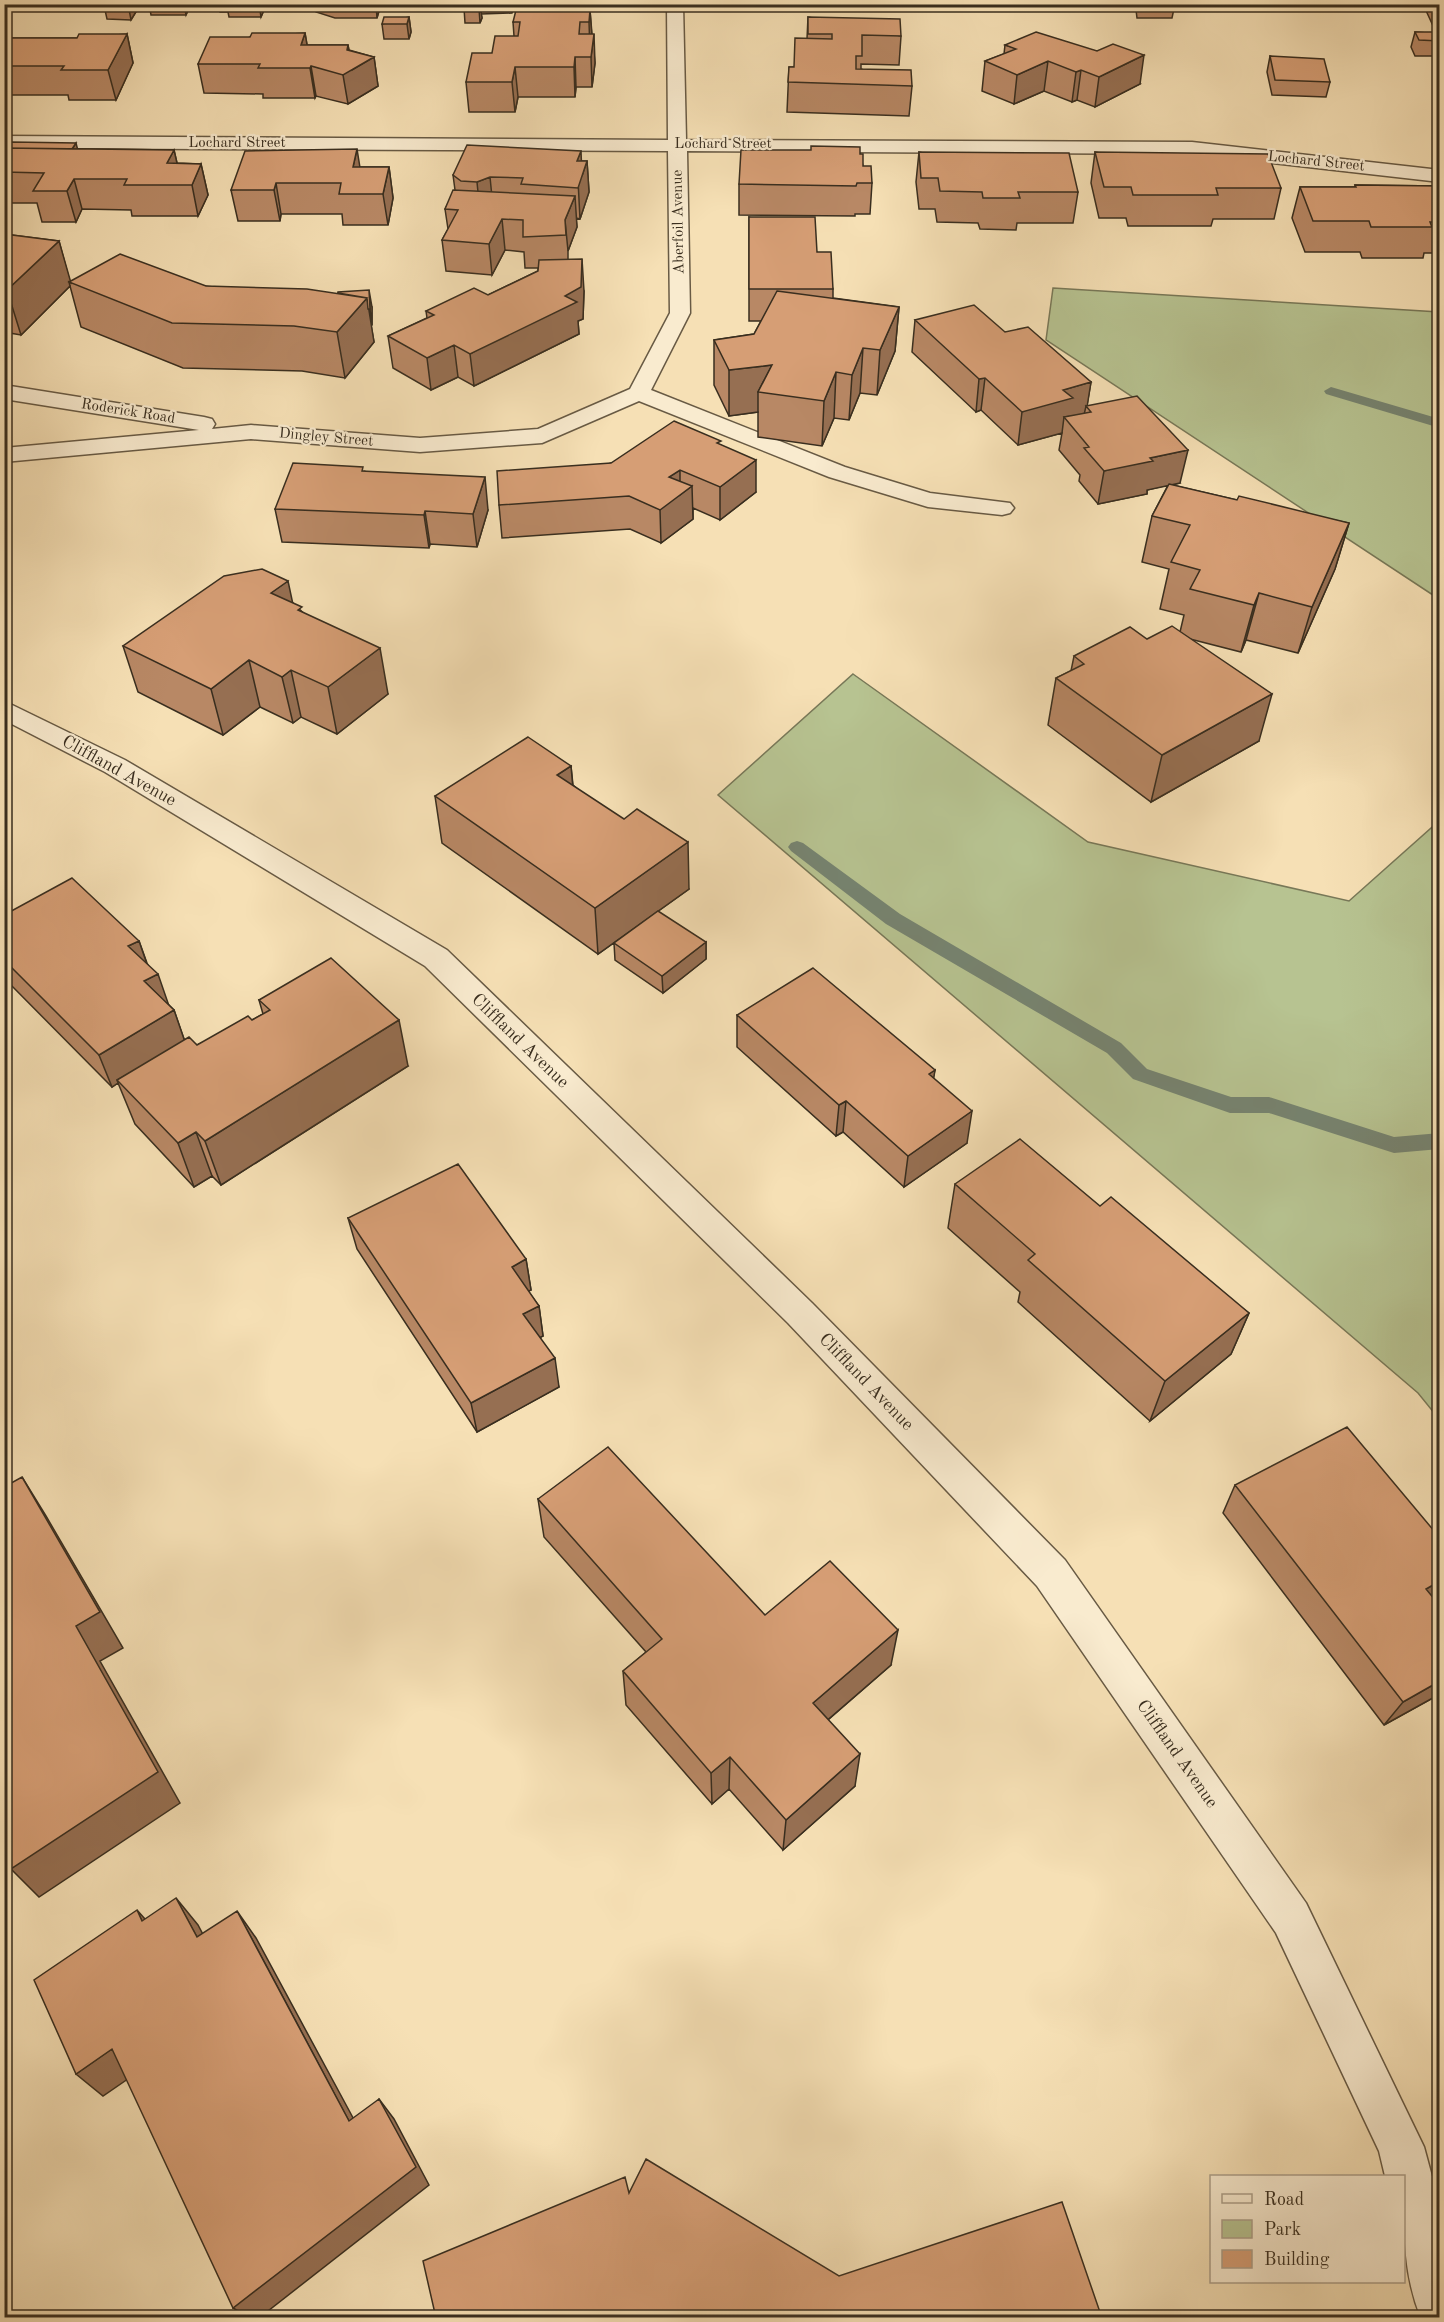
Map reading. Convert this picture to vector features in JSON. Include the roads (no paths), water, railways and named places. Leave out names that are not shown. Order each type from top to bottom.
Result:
[{"type":"street","name":"Aberfoil Avenue","points":[[639,393],[680,313],[675,4]]},
{"type":"street","name":"Lochard Street","points":[[4,142],[1191,148],[1440,176]]},
{"type":"street","name":"Roderick Road","points":[[4,392],[251,432]]},
{"type":"street","name":"Dingley Street","points":[[4,455],[251,432],[420,446],[542,435],[639,393]]},
{"type":"street","points":[[639,393],[837,472],[928,500],[1002,508]]},
{"type":"street","name":"Cliffland Avenue","points":[[4,709],[115,766],[436,958],[800,1313],[1051,1573],[1291,1918],[1401,2147],[1440,2305]]},
{"type":"waterway","points":[[1331,391],[1440,424]]},
{"type":"waterway","points":[[797,847],[893,919],[1114,1048],[1140,1074],[1230,1105],[1269,1105],[1394,1145],[1440,1141]]}]
